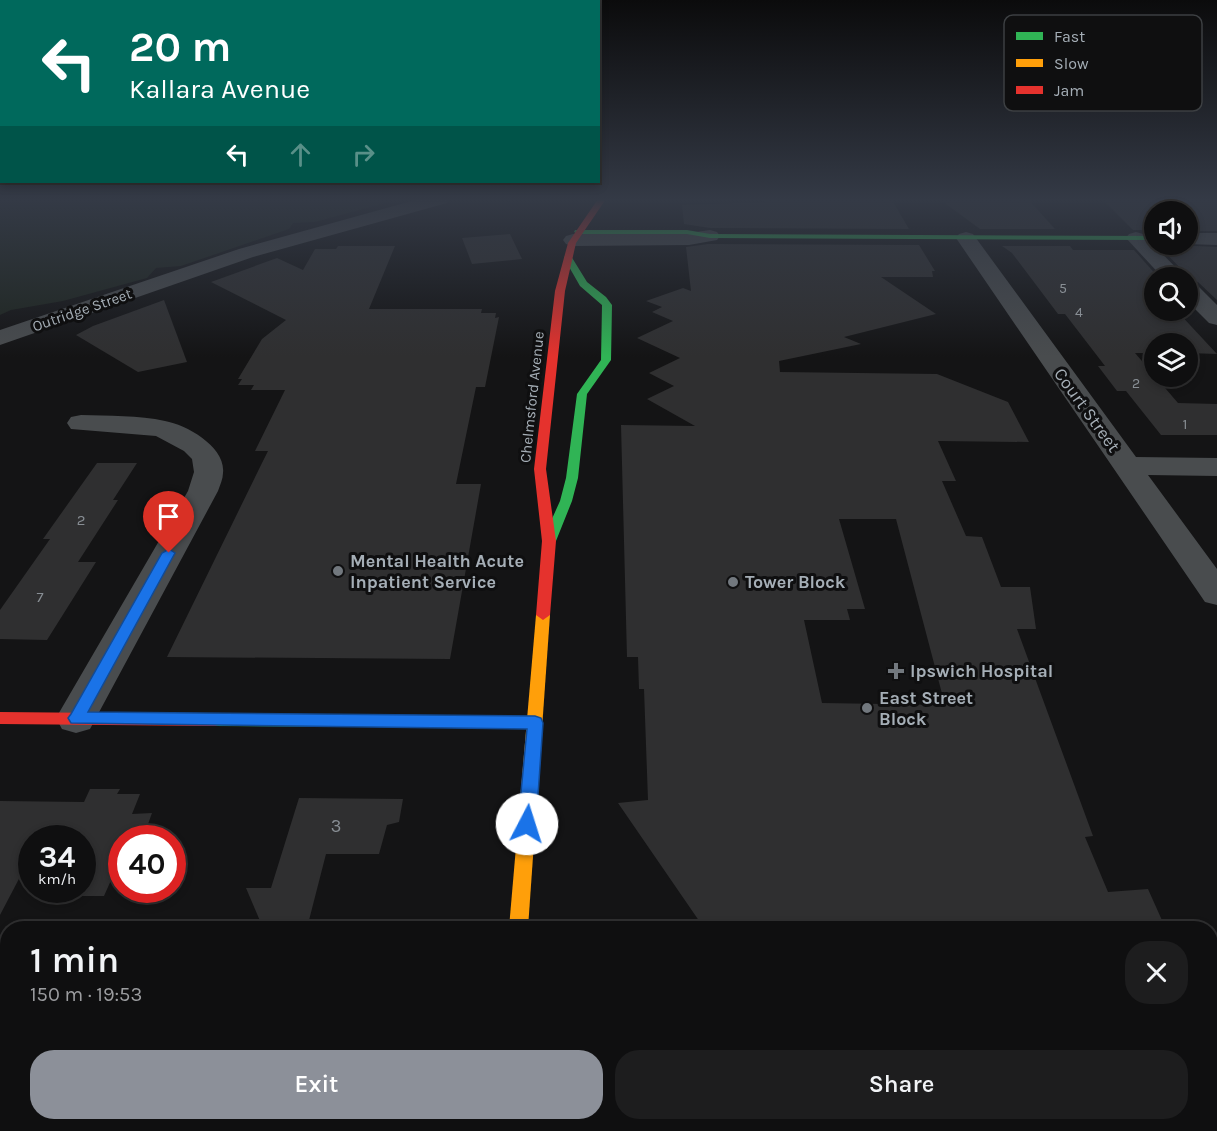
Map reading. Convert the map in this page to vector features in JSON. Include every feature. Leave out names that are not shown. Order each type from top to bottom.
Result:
[{"type":"street","name":"Outridge Street","points":[[0,338],[250,252]]},
{"type":"street","name":"Chelmsford Avenue","points":[[519,921],[548,535],[540,469],[562,377],[558,312],[562,274],[570,252]]},
{"type":"street","points":[[575,252],[583,284],[606,302]]},
{"type":"street","name":"Court Street","points":[[976,252],[1213,588]]},
{"type":"street","points":[[1158,255],[1167,267]]},
{"type":"street","points":[[558,312],[576,300],[592,298],[606,302]]},
{"type":"street","points":[[1198,299],[1217,318]]},
{"type":"street","name":"Chelmsford Avenue","points":[[548,535],[570,488],[584,387],[599,371],[607,358],[608,310],[606,302]]},
{"type":"street","points":[[562,377],[599,371]]},
{"type":"street","points":[[565,420],[580,418]]},
{"type":"street","points":[[76,718],[203,491],[209,472],[206,456],[194,445],[162,428],[81,423]]},
{"type":"street","points":[[1128,466],[1217,467]]},
{"type":"street","points":[[548,535],[555,479]]},
{"type":"street","points":[[0,718],[535,723]]},
{"type":"shaded area","points":[[0,252],[223,252],[181,266],[156,268],[147,278],[63,301],[11,310],[0,315]]},
{"type":"building","points":[[313,252],[393,252],[369,309],[482,309],[481,313],[496,313],[495,318],[499,317],[485,387],[476,387],[456,484],[481,484],[450,659],[167,657],[268,451],[255,451],[285,390],[251,390],[254,385],[238,385],[242,379],[238,379],[262,339],[286,320],[211,282],[277,258],[303,270]]},
{"type":"building","points":[[467,252],[519,252],[522,259],[472,264]]},
{"type":"building","points":[[687,252],[923,252],[935,271],[932,271],[933,277],[881,277],[936,314],[844,337],[861,344],[779,361],[780,372],[937,374],[1008,402],[1029,442],[938,441],[956,481],[942,481],[966,536],[982,537],[1001,587],[1030,587],[1036,629],[1017,629],[1093,836],[1085,837],[1108,892],[1148,889],[1162,921],[699,921],[618,803],[648,800],[644,689],[639,689],[638,657],[627,657],[621,425],[695,426],[647,399],[674,386],[649,373],[680,358],[637,338],[673,321],[652,312],[662,307],[646,301],[683,288],[691,291]],"holes":[[[839,519],[896,519],[945,705],[822,703],[804,620],[850,620],[847,609],[865,609]]]},
{"type":"building","points":[[1010,252],[1136,252],[1149,267],[1144,267],[1144,321],[1186,321],[1197,333],[1144,333],[1144,353],[1135,353],[1144,363],[1144,387],[1164,387],[1178,403],[1217,404],[1217,435],[1161,435],[1126,391],[1117,391],[1098,366],[1105,366],[1065,314],[1058,314]]},
{"type":"building","points":[[1198,252],[1217,252],[1217,300],[1198,282],[1198,267],[1179,267],[1168,255],[1198,255]]},
{"type":"building","points":[[164,300],[187,362],[138,372],[76,335],[93,326]]},
{"type":"building","points":[[1198,334],[1217,354],[1198,353]]},
{"type":"building","points":[[97,463],[137,463],[113,500],[118,500],[78,562],[96,562],[47,640],[0,639],[0,610],[50,539],[43,539]]},
{"type":"building","points":[[90,789],[120,789],[117,794],[140,794],[132,814],[152,813],[148,825],[108,825],[108,887],[104,896],[96,896],[96,825],[18,825],[18,881],[0,915],[0,801],[84,802]]},
{"type":"building","points":[[299,798],[403,799],[399,822],[387,825],[379,854],[326,854],[309,921],[260,921],[246,888],[271,888]]},
{"type":"traffic: fast","points":[[549,541],[566,501],[572,478],[582,394],[606,360],[607,305],[603,299],[583,284],[568,258]]},
{"type":"traffic: fast","points":[[215,720],[535,722]]},
{"type":"traffic: slow","points":[[519,921],[543,615]]},
{"type":"traffic: jam","points":[[543,615],[549,541],[540,469],[560,291],[570,252]]},
{"type":"traffic: jam","points":[[0,718],[215,720]]},
{"type":"place","name":"Mental Health Acute Inpatient Service","points":[[338,571]]},
{"type":"place","name":"Tower Block","points":[[733,582]]},
{"type":"place","name":"Ipswich Hospital","points":[[896,671]]},
{"type":"place","name":"East Street Block","points":[[867,708]]},
{"type":"route","points":[[169,553],[76,718],[535,723],[527,824]]}]
